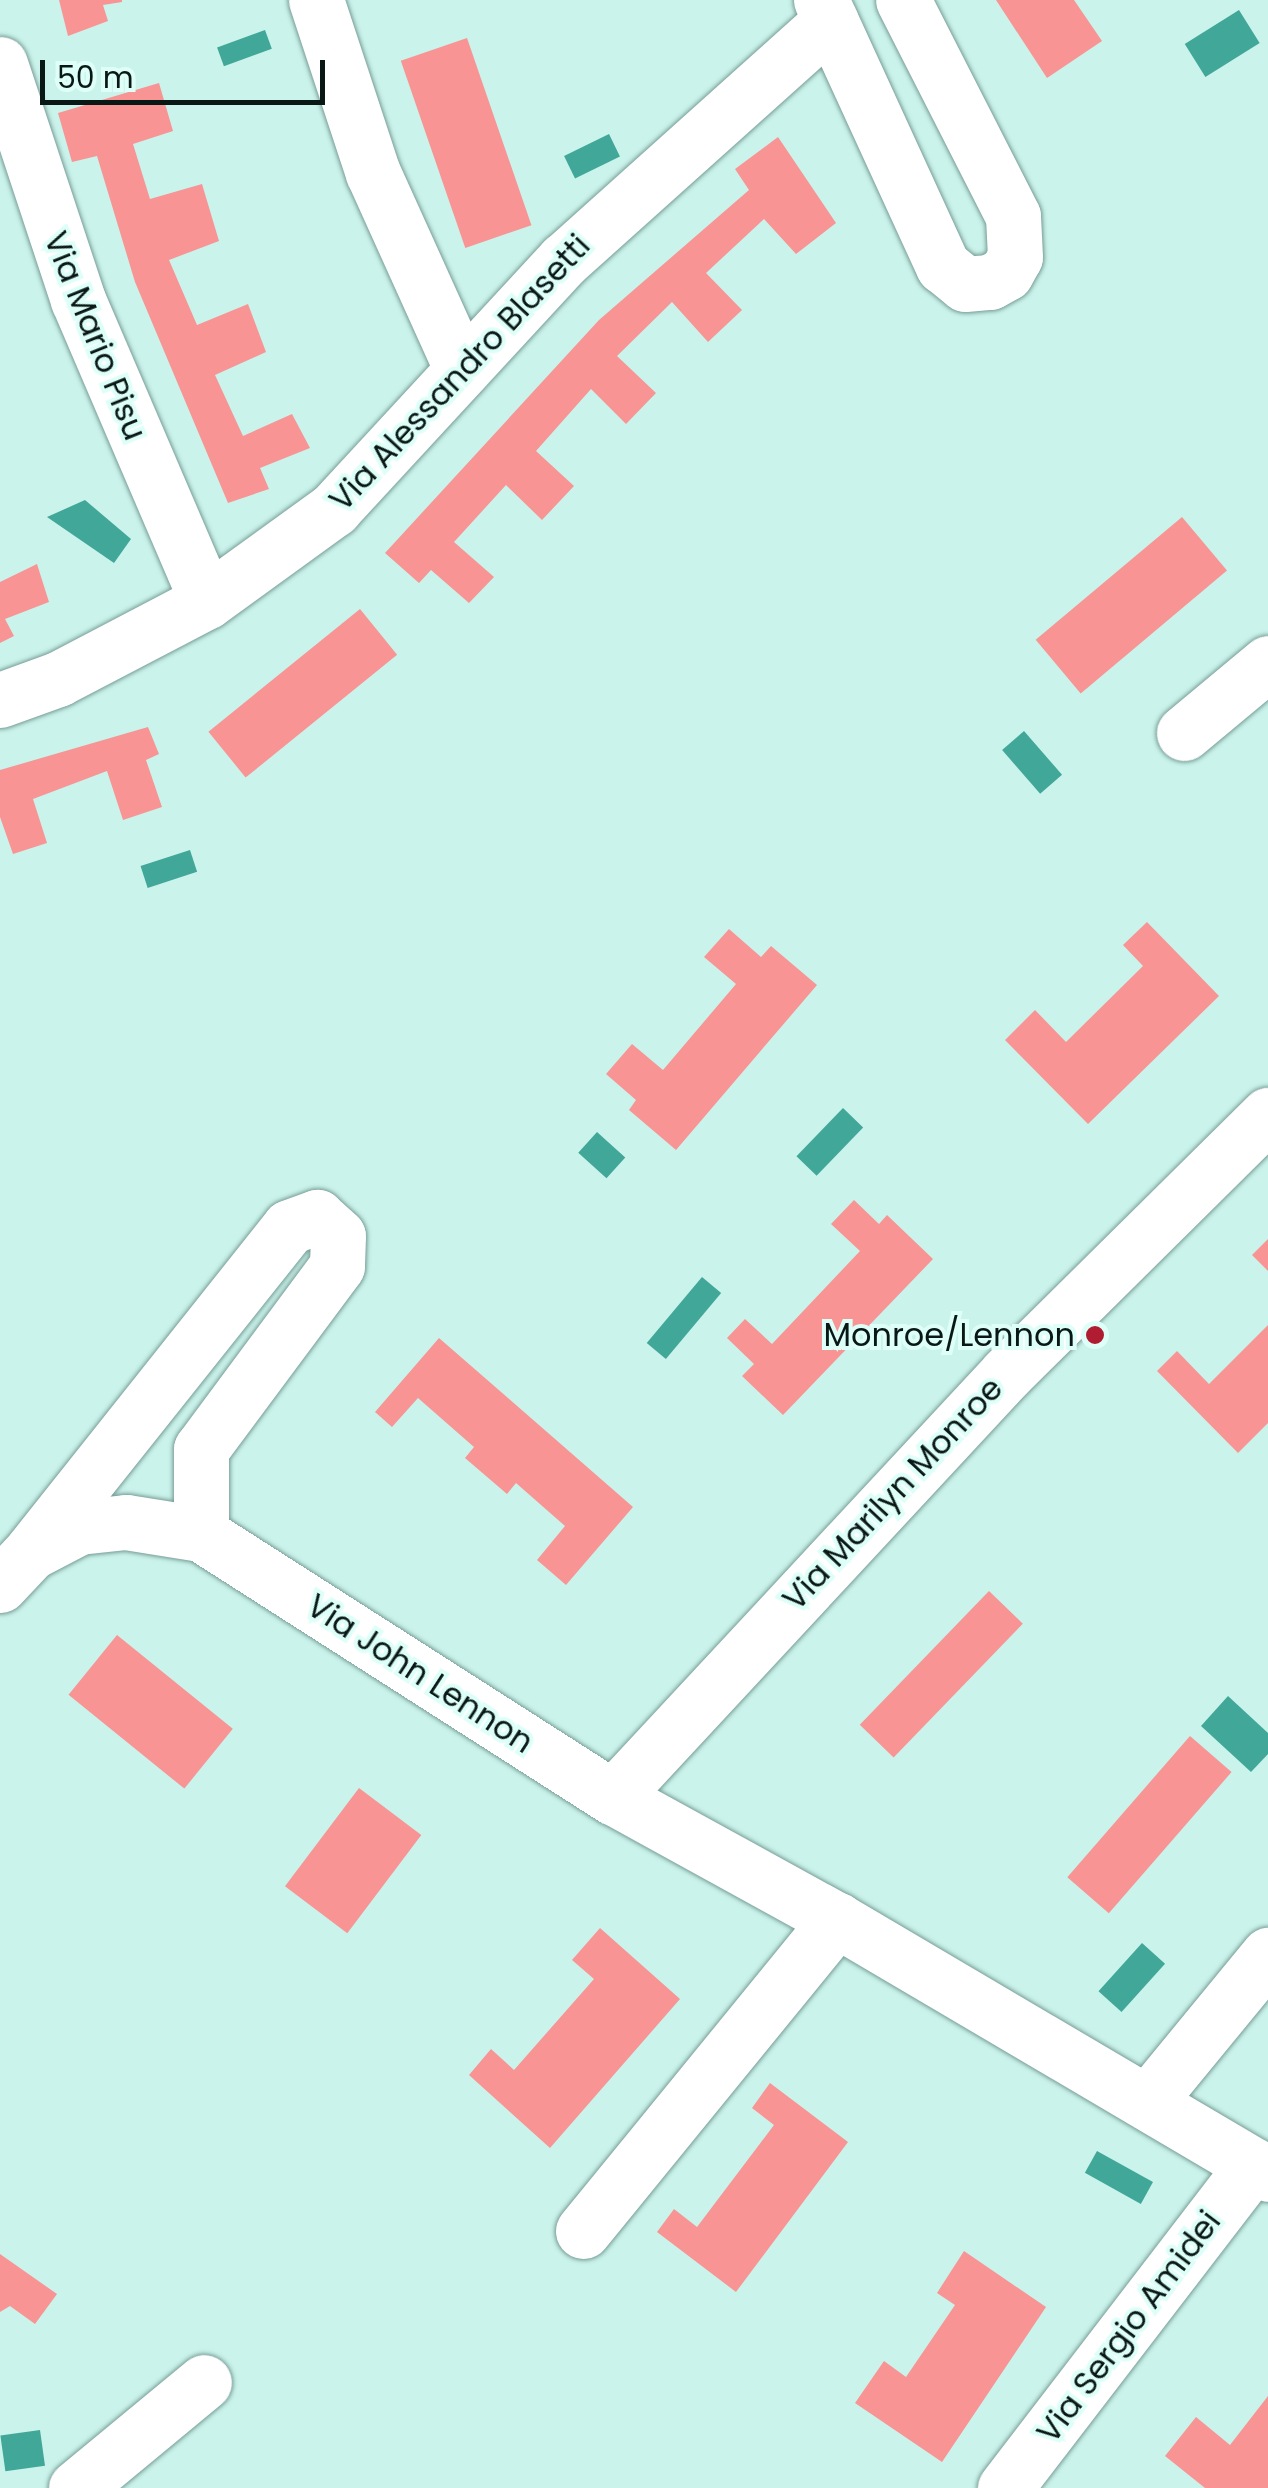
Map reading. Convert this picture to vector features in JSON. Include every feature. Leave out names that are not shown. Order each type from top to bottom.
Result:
[{"type":"street","points":[[316,0],[373,173],[462,370]]},
{"type":"street","points":[[826,11],[943,266],[966,284],[990,282],[1012,264],[1013,216],[904,0]]},
{"type":"street","name":"Via Alessandro Blasetti","points":[[0,700],[73,671],[207,601],[354,492],[462,370],[606,219],[826,11]]},
{"type":"street","name":"Via Mario Pisu","points":[[0,64],[78,300],[207,601]]},
{"type":"street","points":[[1184,733],[1268,663]]},
{"type":"street","name":"Via Marilyn Monroe","points":[[613,1797],[938,1445],[1268,1115]]},
{"type":"street","points":[[15,1568],[288,1228],[316,1217],[338,1236],[337,1266],[201,1448],[201,1534]]},
{"type":"street","name":"Via John Lennon","points":[[15,1568],[90,1524],[126,1522],[201,1534],[613,1797],[837,1920],[1149,2100],[1261,2170]]},
{"type":"street","points":[[583,2231],[837,1920]]},
{"type":"street","points":[[1149,2100],[1268,1955]]},
{"type":"street","name":"Via Sergio Amidei","points":[[1005,2488],[1261,2170]]},
{"type":"street","points":[[76,2488],[204,2382]]},
{"type":"shaded area","points":[[1239,10],[1260,43],[1205,77],[1185,44]]},
{"type":"shaded area","points":[[265,30],[272,49],[224,66],[217,47]]},
{"type":"shaded area","points":[[609,134],[620,156],[575,178],[564,156]]},
{"type":"shaded area","points":[[85,500],[131,539],[114,563],[47,517]]},
{"type":"shaded area","points":[[1024,731],[1062,775],[1040,794],[1002,750]]},
{"type":"shaded area","points":[[190,850],[197,872],[148,888],[141,866]]},
{"type":"shaded area","points":[[843,1108],[863,1127],[817,1176],[796,1156]]},
{"type":"shaded area","points":[[597,1132],[625,1157],[607,1178],[578,1153]]},
{"type":"shaded area","points":[[702,1277],[721,1293],[666,1359],[647,1343]]},
{"type":"shaded area","points":[[1228,1696],[1268,1733],[1268,1754],[1251,1772],[1201,1726]]},
{"type":"shaded area","points":[[1142,1943],[1165,1964],[1122,2012],[1099,1991]]},
{"type":"shaded area","points":[[1097,2151],[1153,2182],[1141,2204],[1085,2173]]},
{"type":"shaded area","points":[[40,2430],[45,2466],[5,2471],[0,2436]]},
{"type":"building","points":[[59,0],[122,2],[103,5],[108,21],[68,36]]},
{"type":"building","points":[[996,0],[1074,0],[1102,41],[1047,78]]},
{"type":"building","points":[[467,38],[531,225],[465,248],[401,61]]},
{"type":"building","points":[[159,83],[173,131],[133,144],[150,199],[202,184],[219,241],[169,260],[197,325],[248,304],[266,352],[215,375],[243,436],[292,414],[310,448],[260,468],[269,489],[228,503],[135,282],[97,156],[72,162],[58,113]]},
{"type":"building","points":[[778,137],[836,223],[796,254],[764,219],[706,273],[742,310],[708,342],[672,302],[617,356],[656,393],[626,424],[591,389],[536,451],[574,486],[542,520],[506,485],[454,542],[494,577],[469,603],[431,570],[419,583],[385,553],[599,320],[749,190],[735,169]]},
{"type":"building","points":[[1182,517],[1227,571],[1081,693],[1036,640]]},
{"type":"building","points":[[37,564],[49,602],[5,619],[14,636],[0,643],[0,582]]},
{"type":"building","points":[[360,609],[397,655],[246,778],[208,732]]},
{"type":"building","points":[[148,727],[159,754],[146,760],[162,807],[123,820],[107,771],[33,799],[47,843],[13,854],[0,817],[0,770]]},
{"type":"building","points":[[1147,922],[1219,996],[1088,1124],[1005,1040],[1035,1010],[1066,1042],[1143,966],[1123,945]]},
{"type":"building","points":[[729,929],[761,957],[771,946],[817,985],[676,1150],[629,1110],[636,1100],[606,1074],[632,1044],[663,1070],[736,984],[704,957]]},
{"type":"building","points":[[854,1200],[879,1224],[887,1215],[933,1259],[783,1415],[742,1376],[754,1364],[727,1338],[745,1319],[772,1344],[860,1251],[831,1224]]},
{"type":"building","points":[[1268,1239],[1268,1271],[1252,1255]]},
{"type":"building","points":[[1268,1325],[1268,1423],[1238,1453],[1157,1371],[1177,1351],[1209,1384]]},
{"type":"building","points":[[439,1338],[633,1507],[566,1585],[537,1560],[565,1526],[516,1483],[507,1494],[465,1458],[474,1447],[418,1398],[392,1427],[375,1412]]},
{"type":"building","points":[[989,1591],[1023,1624],[894,1757],[860,1725]]},
{"type":"building","points":[[117,1635],[233,1729],[184,1789],[69,1695]]},
{"type":"building","points":[[1190,1736],[1232,1772],[1109,1913],[1067,1877]]},
{"type":"building","points":[[359,1788],[421,1835],[347,1933],[285,1886]]},
{"type":"building","points":[[600,1928],[680,1999],[550,2148],[469,2075],[491,2049],[514,2070],[594,1979],[572,1960]]},
{"type":"building","points":[[770,2083],[848,2142],[736,2292],[657,2232],[674,2209],[697,2227],[774,2125],[752,2108]]},
{"type":"building","points":[[964,2251],[1046,2307],[942,2462],[855,2403],[884,2361],[906,2377],[955,2305],[937,2293]]},
{"type":"building","points":[[0,2254],[57,2294],[35,2324],[10,2306],[0,2312]]},
{"type":"building","points":[[1268,2396],[1268,2488],[1205,2488],[1165,2456],[1196,2417],[1230,2445]]},
{"type":"place","name":"Monroe/Lennon","points":[[1095,1335]]}]
